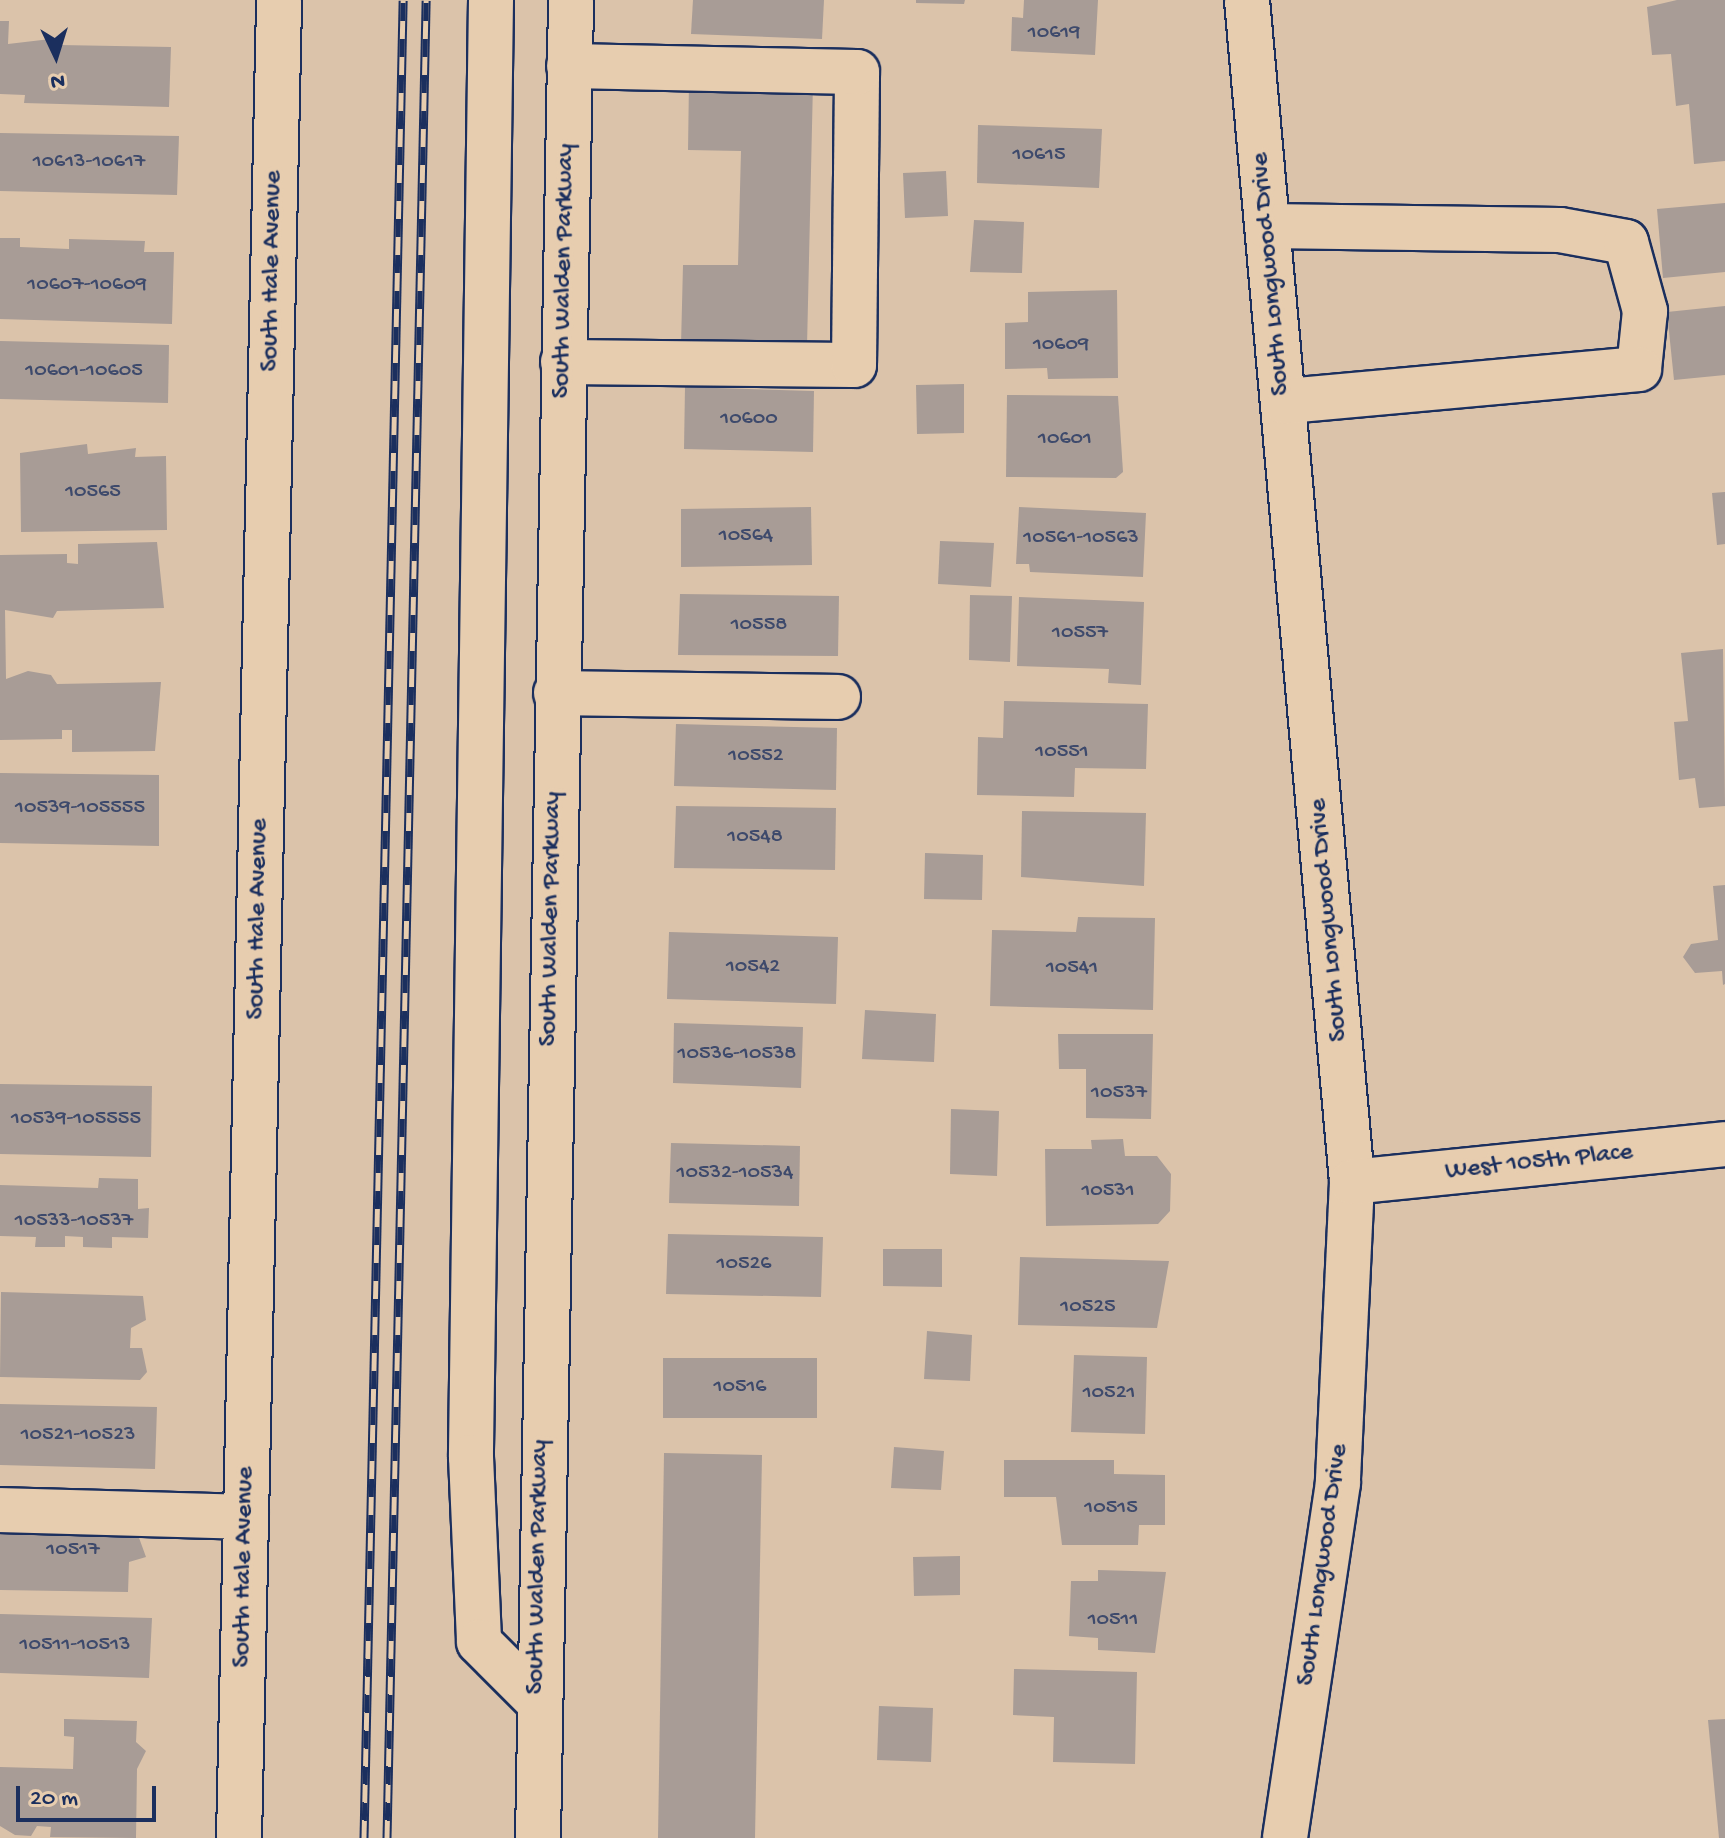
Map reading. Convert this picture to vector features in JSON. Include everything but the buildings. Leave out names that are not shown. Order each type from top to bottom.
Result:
[{"type":"street","name":"South Hale Avenue","points":[[239,1838],[279,0]]},
{"type":"street","points":[[491,0],[471,1457],[479,1642],[536,1699]]},
{"type":"street","name":"South Walden Parkway","points":[[538,1838],[536,1699],[571,0]]},
{"type":"street","name":"South Longwood Drive","points":[[1247,0],[1352,1182],[1338,1483],[1285,1838]]},
{"type":"street","points":[[563,362],[854,365],[857,72],[569,66]]},
{"type":"street","points":[[1267,226],[1560,230],[1626,242],[1645,311],[1639,369],[1284,401]]},
{"type":"street","points":[[556,693],[838,697]]},
{"type":"street","name":"West 105th Place","points":[[1352,1182],[1725,1144]]},
{"type":"street","points":[[0,1510],[246,1517]]},
{"type":"railway","points":[[364,1838],[403,0]]},
{"type":"railway","points":[[387,1838],[426,0]]}]
